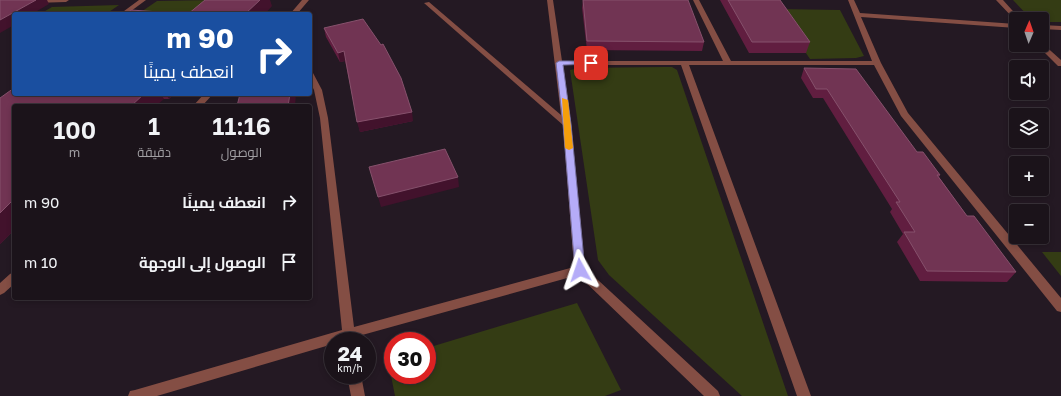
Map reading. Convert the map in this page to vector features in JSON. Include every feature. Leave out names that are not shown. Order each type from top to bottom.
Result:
[{"type":"street","points":[[29,1],[66,0]]},
{"type":"street","points":[[126,12],[144,0]]},
{"type":"street","points":[[295,12],[306,0]]},
{"type":"street","points":[[550,0],[567,124],[580,270],[713,396]]},
{"type":"street","points":[[696,0],[728,63]]},
{"type":"street","points":[[851,0],[878,63],[904,114],[1061,307]]},
{"type":"street","points":[[999,0],[1010,12]]},
{"type":"street","points":[[427,3],[567,124]]},
{"type":"street","points":[[858,15],[1009,26]]},
{"type":"street","points":[[1049,27],[1061,28]]},
{"type":"street","points":[[1049,52],[1061,64]]},
{"type":"street","points":[[559,63],[878,63]]},
{"type":"street","points":[[684,63],[804,396]]},
{"type":"street","points":[[312,79],[318,90],[324,118],[347,332]]},
{"type":"street","points":[[199,104],[207,96]]},
{"type":"street","points":[[365,332],[580,270]]},
{"type":"street","points":[[0,290],[12,279]]},
{"type":"street","points":[[135,396],[324,344]]},
{"type":"street","points":[[356,384],[358,396]]},
{"type":"green space","points":[[214,0],[208,12],[141,12],[157,1]]},
{"type":"green space","points":[[1013,0],[1061,0],[1061,22],[1049,22],[1049,12],[1024,12]]},
{"type":"green space","points":[[119,5],[109,12],[43,12],[52,7]]},
{"type":"green space","points":[[776,9],[840,10],[864,56],[856,58],[810,59]]},
{"type":"green space","points":[[672,67],[677,70],[788,396],[742,396],[609,275],[598,260],[570,70],[580,68]]},
{"type":"green space","points":[[1042,252],[1061,252],[1061,276]]},
{"type":"green space","points":[[577,303],[621,390],[605,396],[395,396],[393,384],[436,384],[436,345]]},
{"type":"building","points":[[0,0],[36,0],[12,12],[0,20]]},
{"type":"building","points":[[205,0],[260,0],[247,12],[190,12]]},
{"type":"building","points":[[583,0],[688,0],[704,42],[587,41]]},
{"type":"building","points":[[728,0],[780,0],[810,42],[752,42]]},
{"type":"building","points":[[131,10],[160,12],[128,12]]},
{"type":"building","points":[[363,19],[381,45],[383,44],[401,78],[412,112],[357,122],[344,51],[338,53],[324,28]]},
{"type":"building","points":[[804,68],[856,69],[917,152],[923,152],[940,175],[937,175],[967,216],[974,216],[1016,272],[927,271],[904,232],[915,232],[896,202],[900,202],[827,89],[816,89]]},
{"type":"building","points":[[12,89],[12,96],[142,96],[133,104],[12,104],[12,201],[0,213],[0,98]]},
{"type":"building","points":[[240,96],[290,96],[288,104],[238,104]]},
{"type":"building","points":[[445,149],[458,177],[378,197],[369,167]]},
{"type":"slow traffic","points":[[564,100],[569,148]]},
{"type":"route","points":[[580,270],[567,124],[559,63],[591,63]]}]
